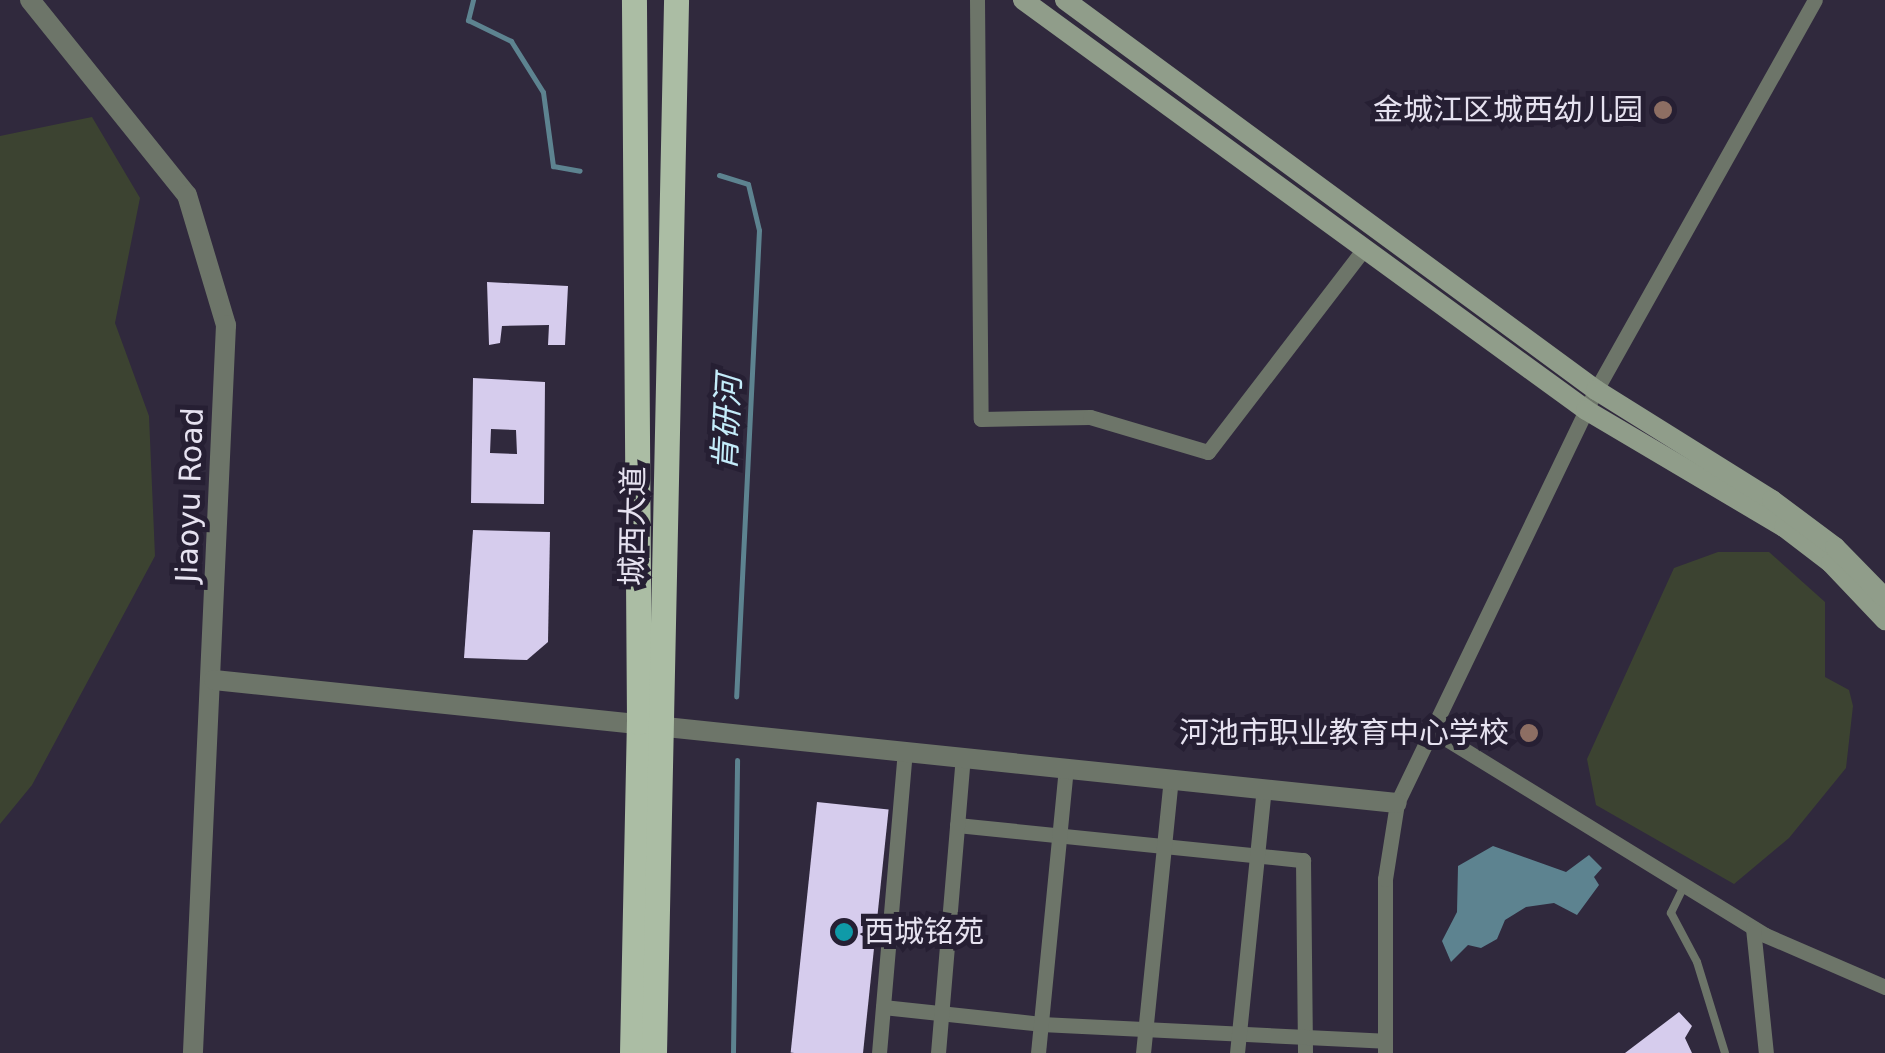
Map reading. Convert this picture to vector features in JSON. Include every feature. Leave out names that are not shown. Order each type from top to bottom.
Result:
[{"type":"main road","name":"城西大道","points":[[634,0],[654,1053]]},
{"type":"main road","name":"城西大道","points":[[632,1053],[650,723],[676,0]]},
{"type":"main road","points":[[1023,0],[1586,410],[1784,527],[1831,563],[1885,620]]},
{"type":"main road","points":[[1065,0],[1596,390],[1772,500],[1835,547],[1885,598]]},
{"type":"street","name":"Jiaoyu Road","points":[[30,0],[162,158],[187,195],[205,242],[226,324],[214,680],[193,1053]]},
{"type":"street","points":[[977,0],[981,419],[1090,418],[1208,452],[1364,249]]},
{"type":"street","points":[[883,1007],[1041,1024],[1145,1029],[1238,1045],[1385,1047],[1385,879],[1397,803],[1596,390],[1815,0]]},
{"type":"street","points":[[214,680],[1397,803]]},
{"type":"street","points":[[1432,730],[1753,928],[1885,987]]},
{"type":"street","points":[[879,1053],[905,751]]},
{"type":"street","points":[[938,1053],[962,757]]},
{"type":"street","points":[[1038,1053],[1066,768]]},
{"type":"street","points":[[1142,1053],[1170,779]]},
{"type":"street","points":[[1238,1045],[1264,789]]},
{"type":"street","points":[[957,826],[1304,860],[1305,1046]]},
{"type":"street","points":[[1753,928],[1766,1053]]},
{"type":"lane","points":[[1685,883],[1671,912],[1697,962],[1725,1053]]},
{"type":"green space","points":[[92,117],[140,198],[115,323],[149,416],[155,556],[32,785],[0,824],[0,136]]},
{"type":"green space","points":[[1718,552],[1769,552],[1825,602],[1825,677],[1849,690],[1853,706],[1846,768],[1789,838],[1734,884],[1596,805],[1587,759],[1674,568]]},
{"type":"water","points":[[1493,846],[1566,872],[1589,855],[1602,868],[1594,877],[1599,885],[1577,915],[1554,903],[1526,907],[1505,920],[1497,939],[1481,948],[1468,945],[1451,962],[1442,941],[1457,912],[1458,866]]},
{"type":"building","points":[[487,282],[568,286],[565,345],[548,345],[549,325],[502,326],[500,343],[489,345]]},
{"type":"building","points":[[473,378],[545,382],[544,504],[471,503]],"holes":[[[491,429],[516,430],[517,454],[490,453]]]},
{"type":"building","points":[[473,530],[550,532],[548,642],[527,660],[464,658]]},
{"type":"building","name":"西城铭苑","points":[[817,802],[889,810],[863,1053],[791,1053]]},
{"type":"building","points":[[1679,1012],[1692,1026],[1685,1038],[1692,1053],[1625,1053]]},
{"type":"waterway","name":"肯研河","points":[[473,0],[468,20],[511,41],[543,92],[553,166],[580,171]]},
{"type":"waterway","name":"肯研河","points":[[719,175],[748,184],[759,230],[736,696]]},
{"type":"waterway","name":"肯研河","points":[[733,1053],[737,760]]},
{"type":"place","name":"金城江区城西幼儿园","points":[[1663,110]]},
{"type":"place","name":"河池市职业教育中心学校","points":[[1529,733]]},
{"type":"place","name":"西城铭苑","points":[[844,932]]}]
